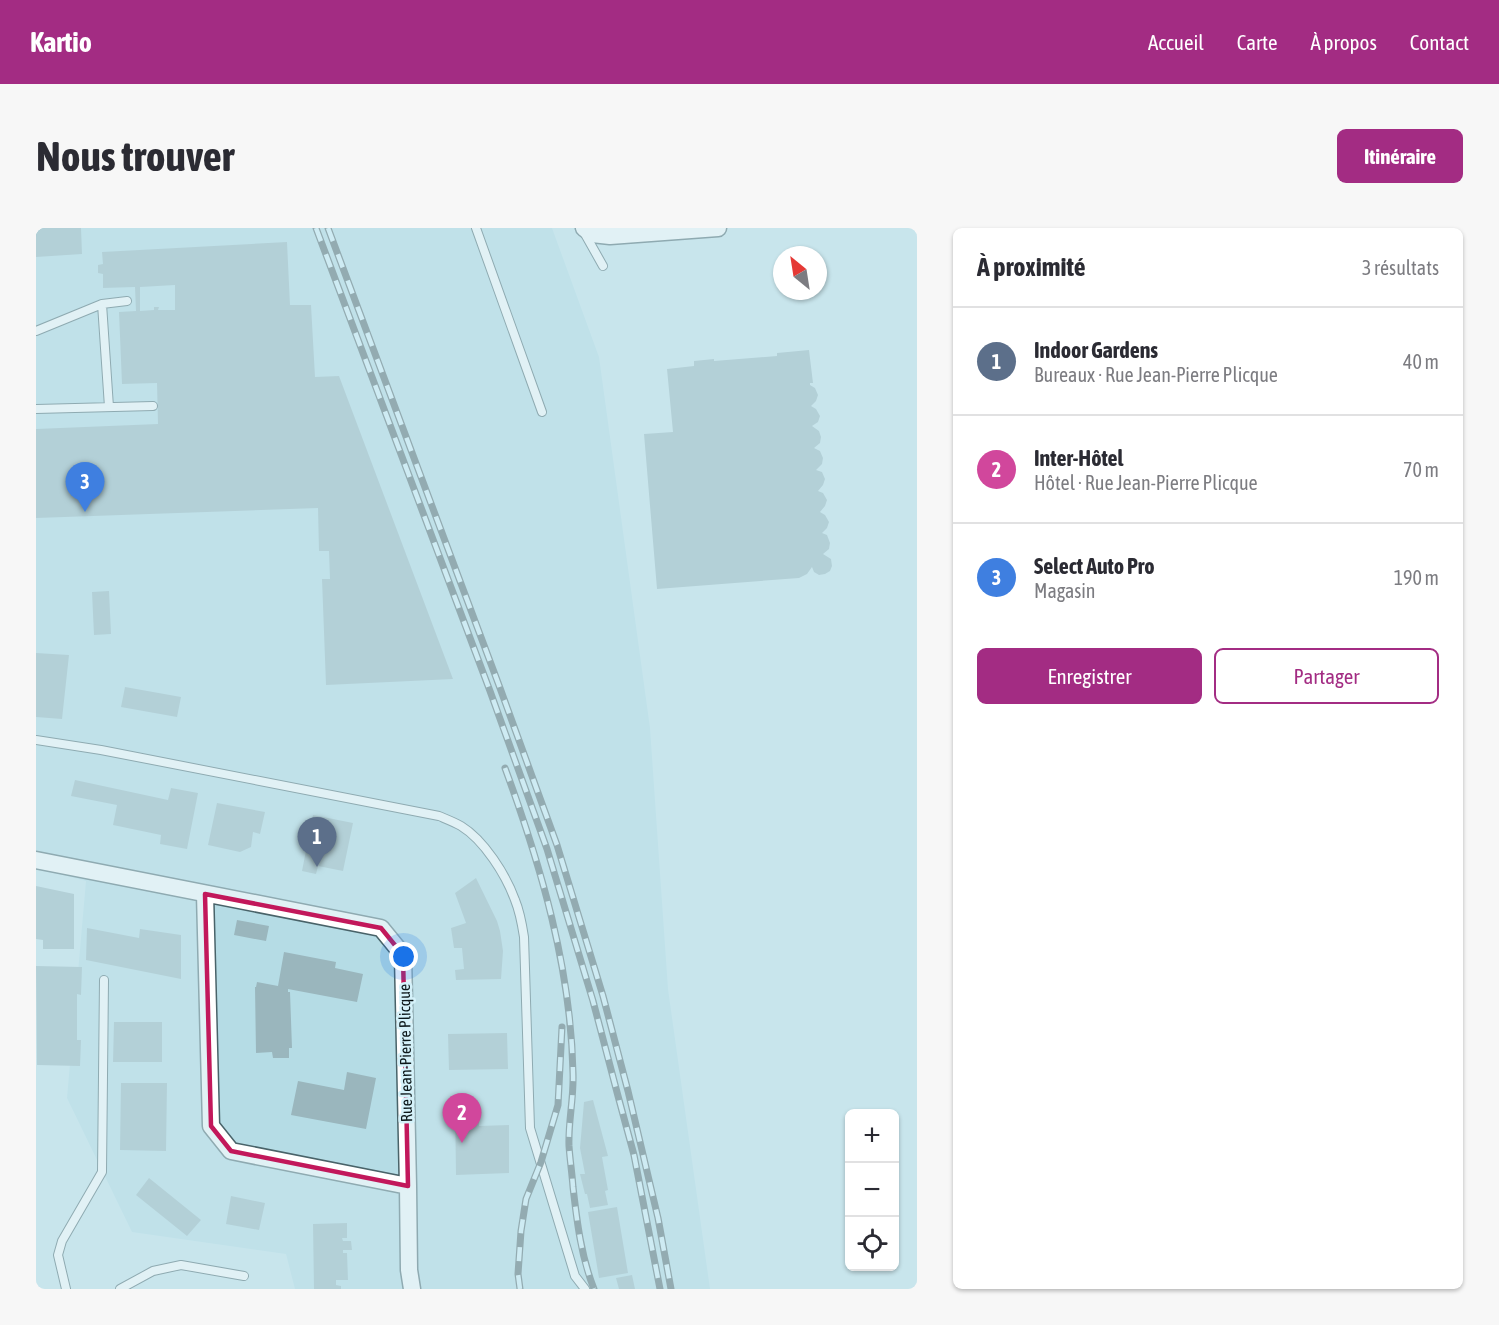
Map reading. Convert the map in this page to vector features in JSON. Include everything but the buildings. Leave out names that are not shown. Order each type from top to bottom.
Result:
[{"type":"street","points":[[583,228],[592,234],[610,236],[718,228]]},
{"type":"street","name":"Rue Jean-Pierre Plicque","points":[[36,860],[381,928],[403,956],[409,1270],[412,1289]]},
{"type":"street","points":[[205,894],[211,1126],[231,1151],[408,1186]]},
{"type":"lane","points":[[476,228],[542,412]]},
{"type":"lane","points":[[583,228],[603,266]]},
{"type":"lane","points":[[36,331],[102,304],[127,301]]},
{"type":"lane","points":[[102,304],[109,407]]},
{"type":"lane","points":[[36,409],[153,406]]},
{"type":"lane","points":[[36,740],[101,750],[440,816],[461,826],[484,846],[504,876],[515,898],[521,918],[524,937],[530,1128],[575,1276],[585,1289]]},
{"type":"lane","points":[[66,1289],[58,1255],[62,1241],[102,1172],[104,980]]},
{"type":"lane","points":[[120,1289],[153,1271],[181,1265],[244,1276]]},
{"type":"highlighted area","points":[[205,894],[381,928],[403,955],[408,1186],[231,1151],[211,1126]]},
{"type":"shaded area","points":[[36,228],[552,228],[599,357],[650,728],[668,989],[710,1289],[295,1289],[286,1254],[132,1232],[67,1098],[86,881],[36,868]]},
{"type":"railway","points":[[316,228],[547,849],[593,1001],[634,1155],[660,1289]]},
{"type":"railway","points":[[328,228],[557,845],[603,996],[628,1091],[658,1218],[671,1289]]},
{"type":"railway","points":[[505,768],[542,880],[567,995],[573,1082],[569,1146],[578,1226],[594,1289]]},
{"type":"railway","points":[[520,1289],[518,1274],[526,1199],[541,1162],[558,1105],[562,1027]]},
{"type":"place","name":"Select Auto Pro","points":[[85,512]]},
{"type":"place","name":"Indoor Gardens","points":[[317,867]]},
{"type":"place","name":"Inter-Hôtel","points":[[462,1143]]}]
